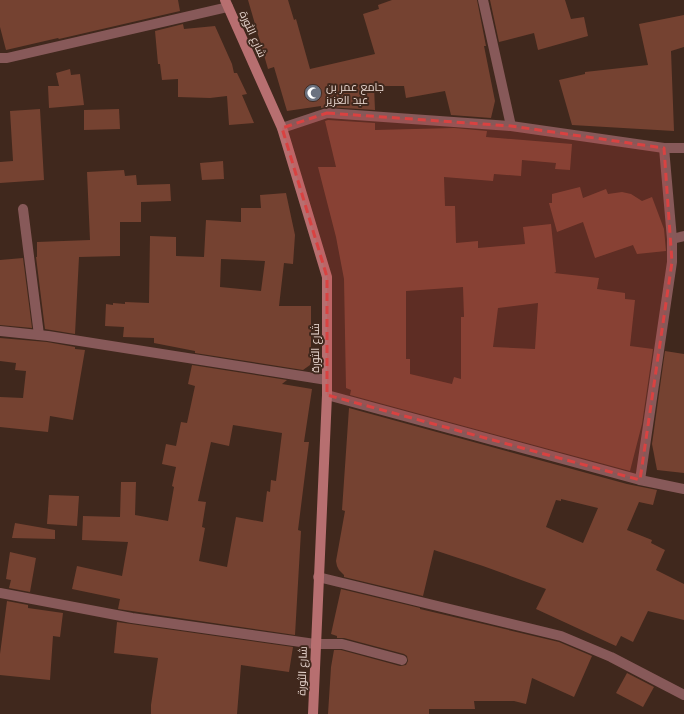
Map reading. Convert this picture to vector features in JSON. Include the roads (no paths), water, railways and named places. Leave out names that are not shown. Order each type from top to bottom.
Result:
[{"type":"main road","name":"شارع الثورة","points":[[227,3],[282,128],[327,277],[327,395],[313,714]]},
{"type":"street","points":[[483,0],[511,126]]},
{"type":"street","points":[[0,58],[14,56],[227,3]]},
{"type":"street","points":[[282,128],[328,113],[511,126],[664,148],[684,148]]},
{"type":"street","points":[[640,480],[672,262],[672,239],[664,148]]},
{"type":"street","points":[[23,209],[39,335]]},
{"type":"street","points":[[672,239],[684,236]]},
{"type":"street","points":[[0,331],[39,335],[327,380]]},
{"type":"street","points":[[327,395],[640,480],[684,489]]},
{"type":"street","points":[[318,577],[562,636],[611,657],[684,695]]},
{"type":"street","points":[[0,593],[132,618],[315,644],[342,644],[402,660]]},
{"type":"place","name":"جامع عمر بن عبد العزيز","points":[[313,93]]}]
